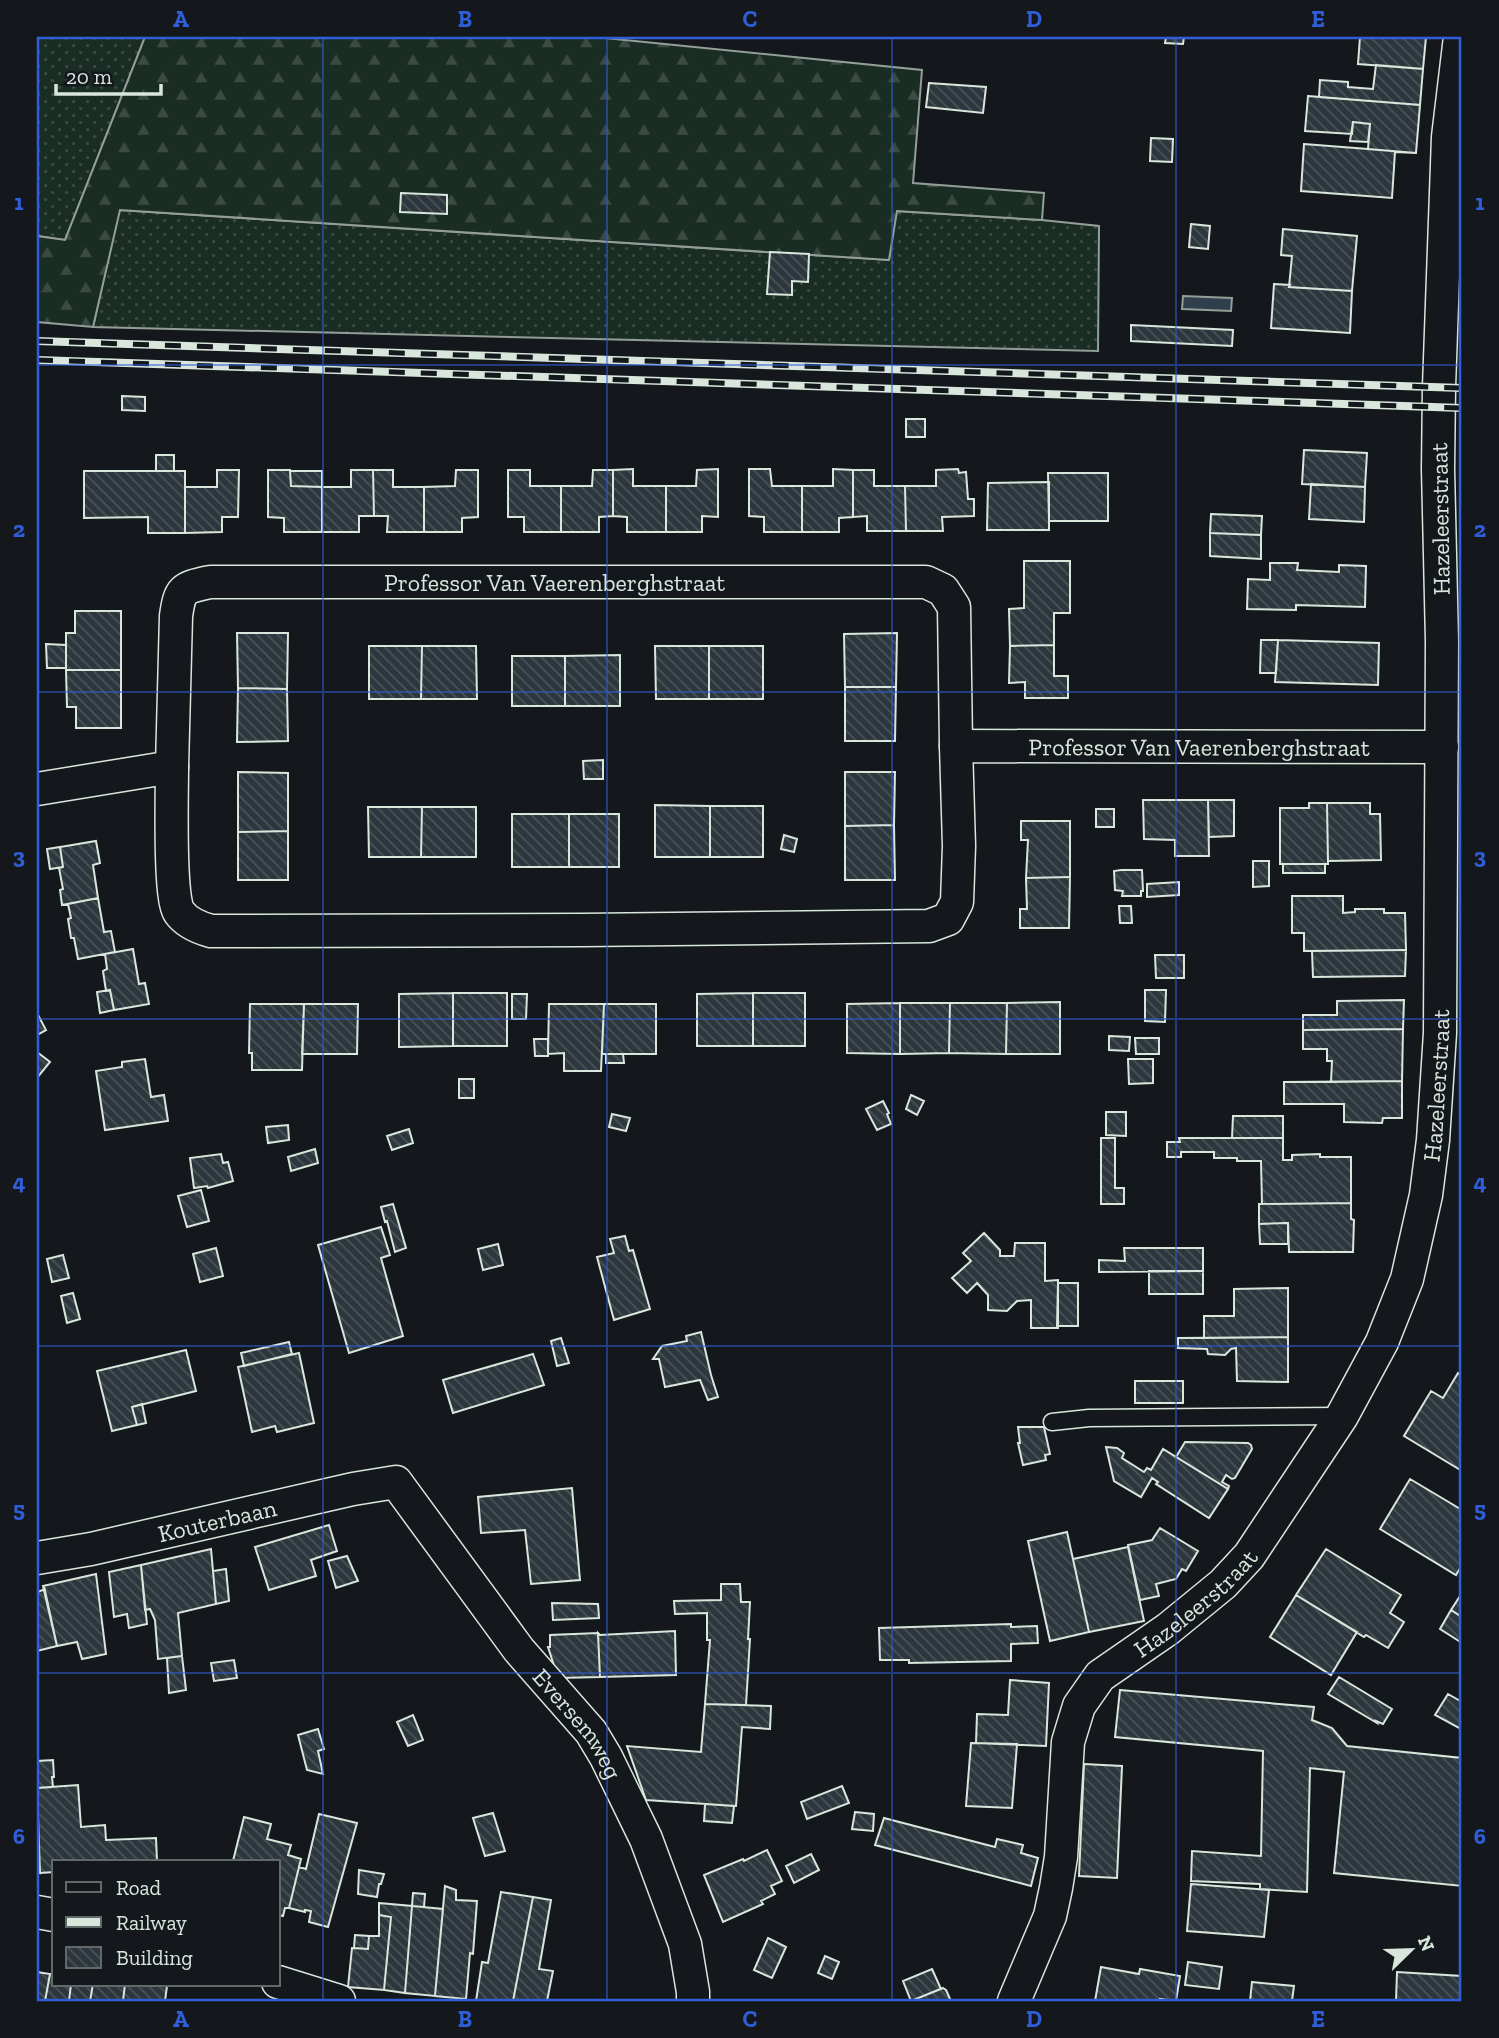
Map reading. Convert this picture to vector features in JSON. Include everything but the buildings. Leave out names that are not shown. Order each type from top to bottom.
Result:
[{"type":"street","name":"Hazeleerstraat","points":[[1014,2001],[1050,1916],[1061,1857],[1068,1742],[1079,1706],[1100,1676],[1168,1629],[1223,1584],[1249,1556],[1342,1416],[1382,1342],[1406,1279],[1426,1195],[1433,1140],[1440,1033],[1442,747],[1439,387],[1448,137],[1460,37]]},
{"type":"street","name":"Professor Van Vaerenberghstraat","points":[[209,582],[926,582],[943,590],[954,607],[959,846],[957,902],[948,919],[929,926],[211,931],[189,922],[177,911],[172,884],[172,767],[176,616],[179,598],[188,587],[209,582]]},
{"type":"street","name":"Professor Van Vaerenberghstraat","points":[[956,746],[1442,747]]},
{"type":"street","points":[[37,789],[172,767]]},
{"type":"street","name":"Kouterbaan","points":[[37,1558],[91,1549],[353,1489],[396,1482]]},
{"type":"street","name":"Eversemweg","points":[[396,1482],[519,1650],[592,1732],[646,1839],[685,1944],[692,2001]]},
{"type":"street","points":[[280,1983],[339,2001]]},
{"type":"lane","points":[[1052,1422],[1089,1418],[1342,1416]]},
{"type":"green space","points":[[37,37],[145,37],[65,240],[37,236]]},
{"type":"green space","points":[[145,37],[595,37],[922,70],[913,183],[1044,193],[1042,220],[897,211],[889,260],[120,210],[93,327],[37,322],[37,236],[65,240]]},
{"type":"green space","points":[[119,210],[889,260],[896,211],[1099,226],[1098,351],[93,327]]},
{"type":"water","points":[[1183,296],[1232,298],[1231,311],[1182,309]]},
{"type":"railway","points":[[37,341],[1462,388]]},
{"type":"railway","points":[[37,360],[1462,408]]}]
